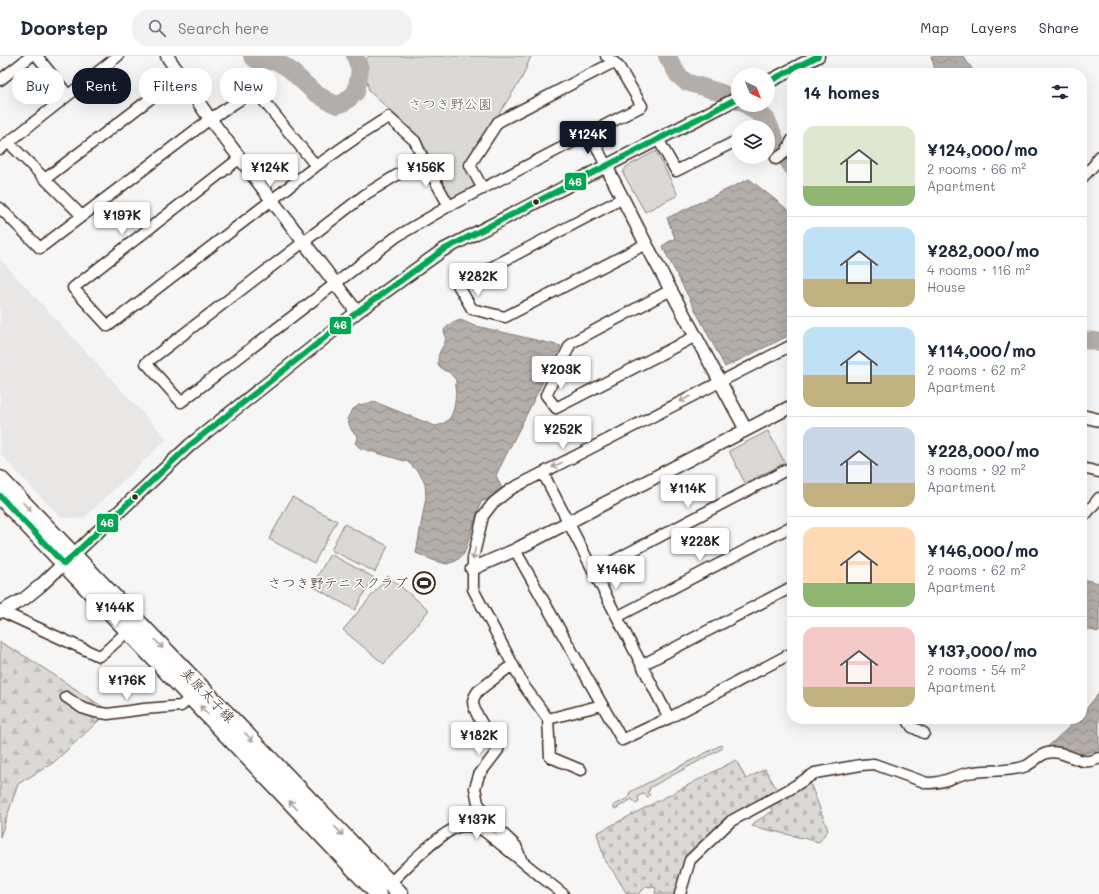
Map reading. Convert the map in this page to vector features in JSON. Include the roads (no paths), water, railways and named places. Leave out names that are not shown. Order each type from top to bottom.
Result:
[{"type":"main road","name":"美原太子線","points":[[0,479],[69,560]]},
{"type":"main road","name":"美原太子線","points":[[0,496],[69,560],[395,889]]},
{"type":"main road","name":"美原太子線","points":[[133,626],[191,697],[378,894]]},
{"type":"street","points":[[0,80],[31,56]]},
{"type":"street","points":[[37,56],[68,95]]},
{"type":"street","points":[[0,149],[118,56]]},
{"type":"street","points":[[167,56],[175,68]]},
{"type":"street","points":[[795,68],[818,56]]},
{"type":"street","points":[[423,159],[366,194],[146,363],[181,402],[334,283],[396,237],[449,206],[483,189],[642,106],[619,67],[610,59],[498,122],[470,165],[483,189]]},
{"type":"street","points":[[775,78],[787,72]]},
{"type":"street","points":[[0,208],[40,248],[210,119],[255,90],[316,166]]},
{"type":"street","points":[[1,612],[24,599],[69,560],[190,445],[357,312],[443,250],[731,102]]},
{"type":"street","points":[[45,179],[143,104]]},
{"type":"street","points":[[200,104],[357,312]]},
{"type":"street","points":[[240,158],[73,288],[108,326],[316,166],[388,117],[415,141],[423,159],[449,206]]},
{"type":"street","points":[[590,133],[646,244],[746,430]]},
{"type":"street","points":[[658,139],[676,171],[731,144]]},
{"type":"street","points":[[8,142],[82,216]]},
{"type":"street","points":[[776,159],[787,150]]},
{"type":"street","points":[[1087,172],[1099,156]]},
{"type":"street","points":[[623,198],[458,285],[472,309],[505,317],[646,244]]},
{"type":"street","points":[[671,290],[571,343],[546,395],[556,408],[696,336]]},
{"type":"street","points":[[581,770],[550,757],[548,719],[524,686],[473,589],[473,558],[483,516],[493,503],[511,489],[787,348]]},
{"type":"street","points":[[472,570],[569,522],[787,409]]},
{"type":"street","points":[[1087,417],[1099,420]]},
{"type":"street","points":[[1087,469],[1099,472]]},
{"type":"street","points":[[594,571],[787,470]]},
{"type":"street","points":[[543,473],[669,718]]},
{"type":"street","points":[[1087,513],[1099,498]]},
{"type":"street","points":[[618,617],[787,529]]},
{"type":"street","points":[[514,550],[622,740],[669,718],[787,656]]},
{"type":"street","points":[[642,665],[787,590]]},
{"type":"street","points":[[1,612],[99,656],[133,626]]},
{"type":"street","points":[[512,664],[478,691],[474,696],[473,703],[475,710],[498,750],[479,775],[475,788],[478,803],[495,826],[516,846],[521,859]]},
{"type":"street","points":[[66,697],[82,708],[108,714],[144,708],[181,706],[191,697]]},
{"type":"street","points":[[548,719],[602,705]]},
{"type":"street","points":[[910,724],[912,727],[924,733]]},
{"type":"street","points":[[680,894],[690,860],[731,822],[790,790],[815,773],[874,764],[928,783],[937,783],[977,771],[1014,769],[1026,766],[1045,753],[1057,752],[1083,762],[1099,758]]},
{"type":"street","points":[[395,889],[438,839],[450,830],[462,826],[475,827],[484,831],[563,894]]},
{"type":"water","points":[[931,56],[963,56],[971,68],[935,68]]},
{"type":"water","points":[[749,179],[787,209],[787,336],[725,367],[662,246],[675,238],[667,218]]},
{"type":"water","points":[[461,320],[472,325],[561,346],[496,475],[502,489],[494,497],[481,502],[464,554],[456,561],[447,564],[416,553],[426,497],[425,483],[421,475],[408,462],[360,448],[355,443],[358,436],[352,431],[347,419],[352,410],[359,405],[375,402],[435,426],[448,420],[454,409],[456,380],[449,372],[443,370],[438,364],[438,358],[445,341],[444,330],[451,323]]},
{"type":"water","points":[[1087,580],[1099,583],[1099,632],[1087,629]]},
{"type":"water","points":[[1099,693],[1099,750],[1079,754],[1045,749],[1072,724],[1087,724],[1087,708]]},
{"type":"waterway","points":[[252,56],[256,60],[278,62],[289,69],[314,92],[337,105],[345,102],[356,92],[360,69],[355,56]]},
{"type":"waterway","points":[[667,56],[678,75],[686,82],[719,92],[731,98]]},
{"type":"waterway","points":[[756,112],[767,120],[778,146],[787,160]]},
{"type":"waterway","points":[[1087,340],[1096,341],[1099,343]]},
{"type":"place","name":"さつき野テニスクラブ","points":[[424,583]]},
{"type":"park label","name":"さつき野公園","points":[[450,104]]}]
